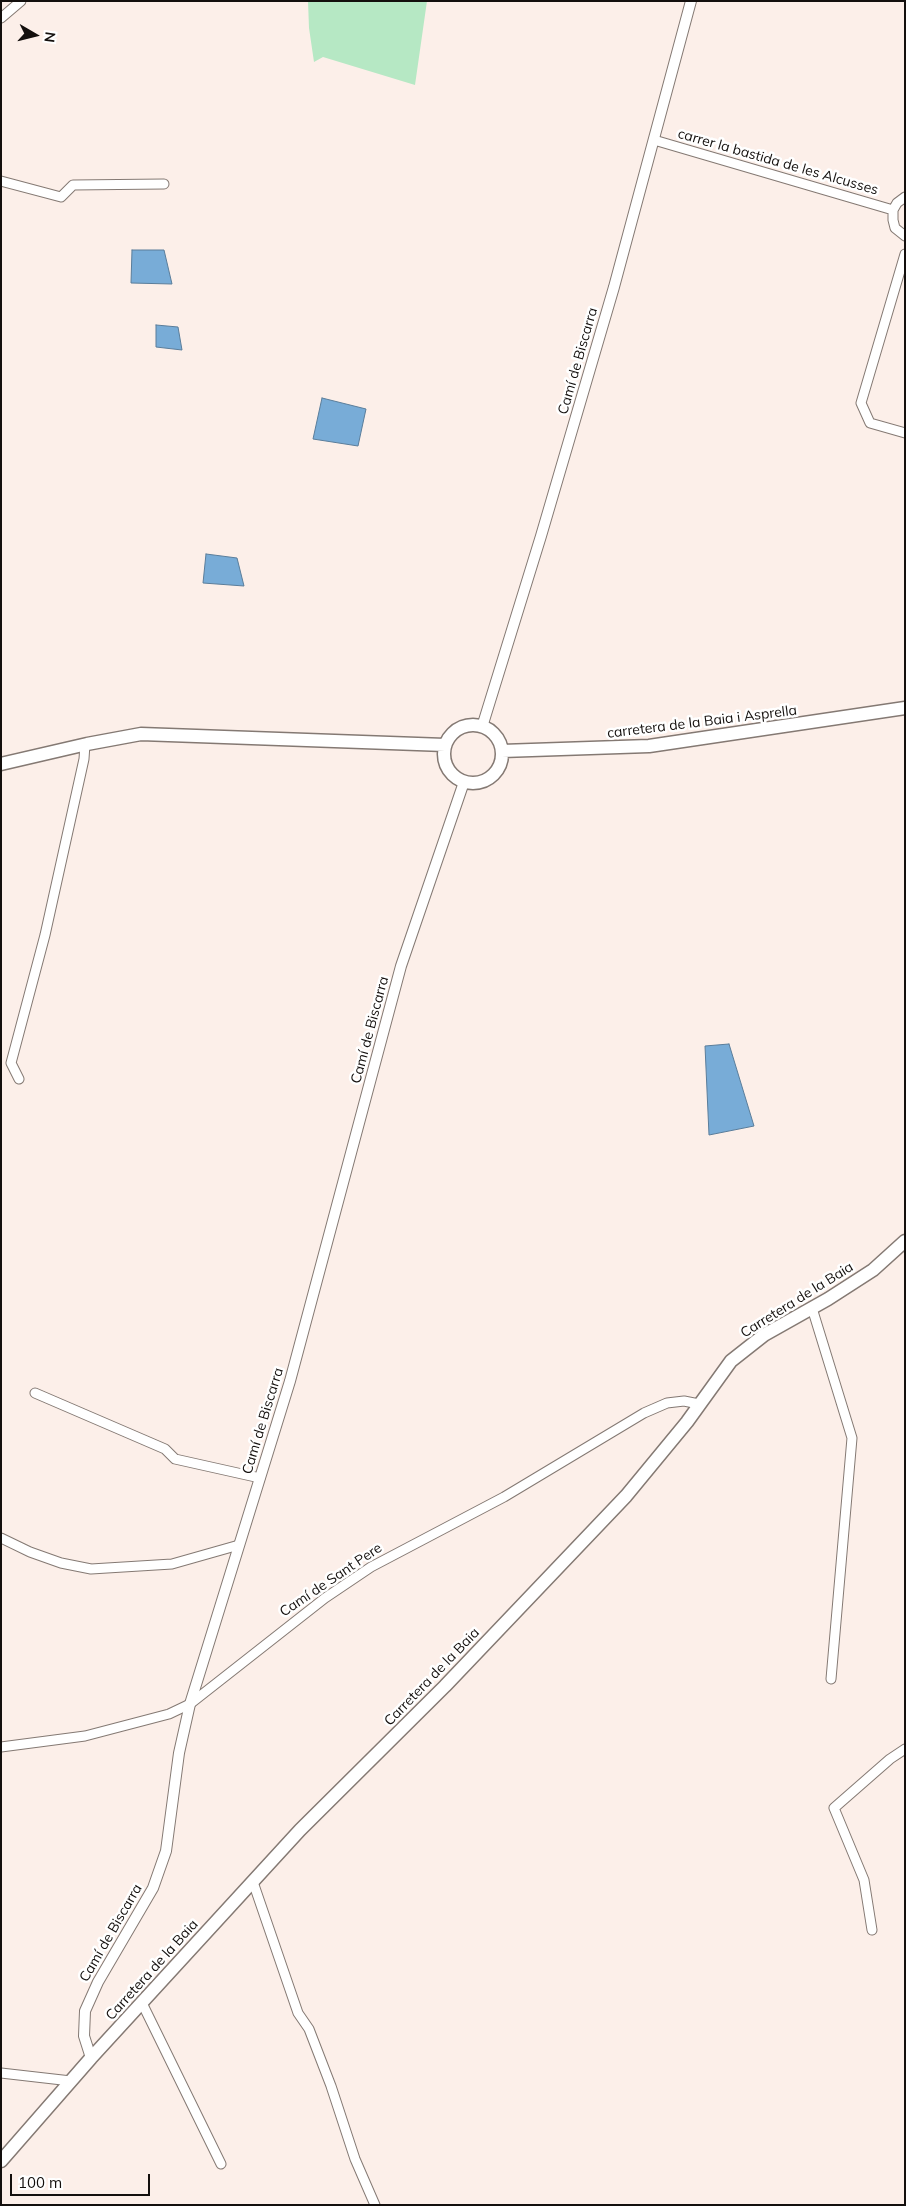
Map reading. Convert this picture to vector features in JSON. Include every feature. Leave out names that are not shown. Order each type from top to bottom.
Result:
[{"type":"main road","name":"carretera de la Baia i Asprella","points":[[502,751],[649,746],[858,717],[905,708]]},
{"type":"main road","points":[[468,726],[482,727],[494,734],[502,751],[498,768],[493,775],[478,783],[464,782],[453,776],[448,770],[444,760],[445,745],[457,730],[468,726]]},
{"type":"main road","points":[[1,764],[86,744],[141,734],[445,745]]},
{"type":"main road","name":"Carretera de la Baia","points":[[1,2161],[91,2058],[300,1830],[445,1686],[626,1496],[731,1361],[764,1335],[874,1270],[905,1241]]},
{"type":"street","points":[[1,18],[21,1]]},
{"type":"street","name":"Camí de Biscarra","points":[[482,727],[541,536],[611,297],[691,1]]},
{"type":"street","name":"carrer la bastida de les Alcusses","points":[[654,140],[893,210]]},
{"type":"street","points":[[1,181],[61,197],[73,185],[164,184]]},
{"type":"street","points":[[905,197],[893,210],[892,220],[895,228],[905,236]]},
{"type":"street","points":[[905,254],[861,403],[870,423],[905,433]]},
{"type":"street","points":[[19,1078],[12,1063],[45,934],[86,744]]},
{"type":"street","name":"Camí de Biscarra","points":[[91,2058],[84,2036],[85,2011],[98,1982],[153,1888],[166,1851],[179,1753],[190,1704],[290,1381],[401,966],[464,782]]},
{"type":"street","points":[[812,1308],[852,1438],[831,1679]]},
{"type":"street","points":[[35,1393],[165,1449],[175,1458],[260,1478]]},
{"type":"street","name":"Camí de Sant Pere","points":[[1,1746],[85,1736],[169,1714],[190,1704],[324,1598],[371,1566],[504,1497],[644,1413],[667,1403],[684,1401],[699,1404]]},
{"type":"street","points":[[1,1538],[30,1552],[61,1563],[91,1569],[172,1564],[239,1545]]},
{"type":"street","points":[[872,1930],[864,1880],[834,1808],[890,1759],[905,1749]]},
{"type":"street","points":[[253,1882],[298,2013],[308,2029],[331,2086],[355,2159],[375,2205]]},
{"type":"street","points":[[142,2003],[221,2164]]},
{"type":"street","points":[[1,2072],[71,2081]]},
{"type":"green space","points":[[308,1],[427,1],[415,85],[323,57],[314,62],[309,28]]},
{"type":"water","points":[[132,250],[164,250],[172,284],[131,283]]},
{"type":"water","points":[[156,325],[178,327],[182,350],[156,347]]},
{"type":"water","points":[[322,398],[366,409],[358,446],[313,439]]},
{"type":"water","points":[[206,554],[237,558],[244,586],[203,583]]},
{"type":"water","points":[[729,1044],[754,1126],[709,1135],[705,1046]]}]
